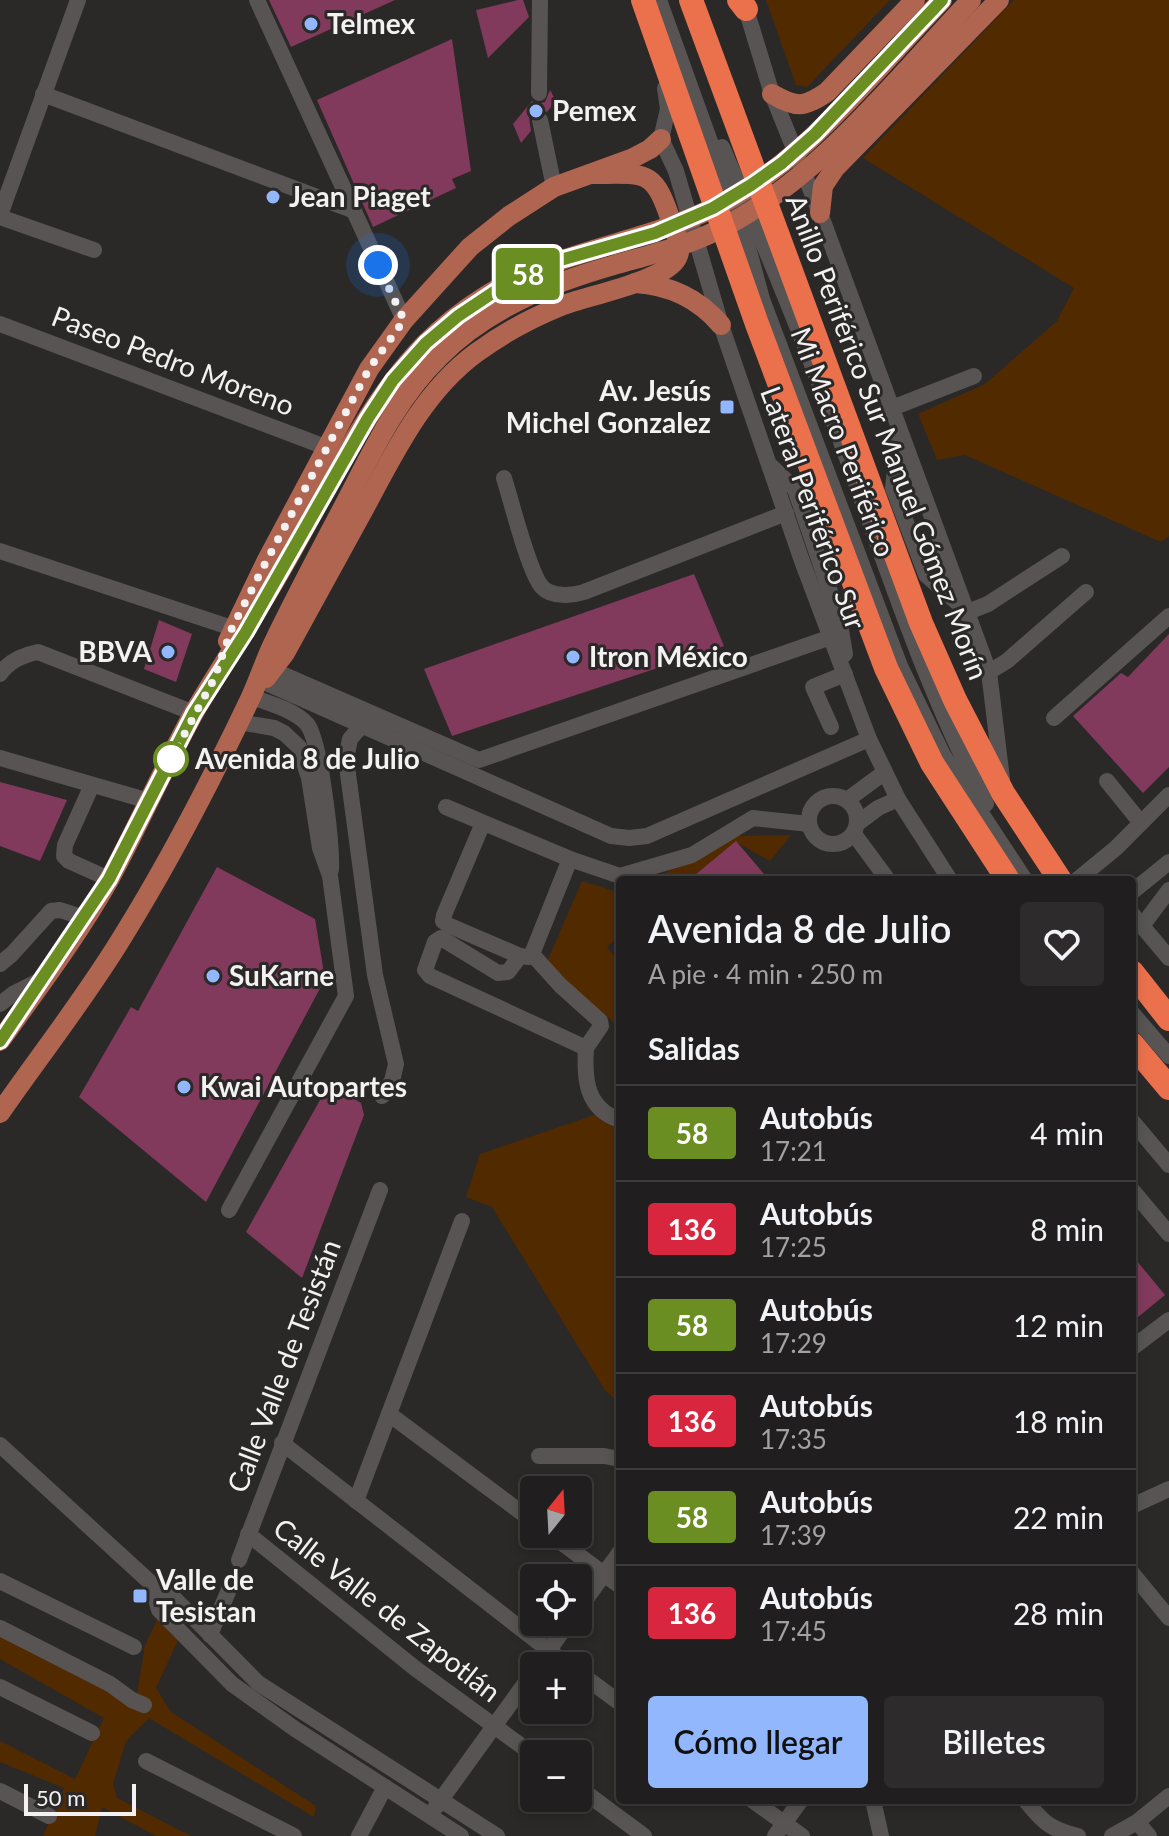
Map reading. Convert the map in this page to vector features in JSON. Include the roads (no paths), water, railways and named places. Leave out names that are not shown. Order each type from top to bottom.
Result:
[{"type":"highway","points":[[643,0],[757,324],[886,668],[932,763],[1005,876]]},
{"type":"highway","name":"Anillo Periférico Sur Manuel Gómez Morín","points":[[691,0],[921,623],[955,700],[1003,793],[1057,876]]},
{"type":"highway","points":[[1136,977],[1169,1019]]},
{"type":"highway","points":[[1136,1049],[1169,1088]]},
{"type":"main road","points":[[772,94],[791,105],[811,103],[827,92],[915,0]]},
{"type":"main road","points":[[263,683],[272,646],[384,429],[408,391],[439,356],[469,330],[515,302],[657,244],[751,185],[815,134],[942,0]]},
{"type":"main road","points":[[0,1041],[109,879],[194,713],[246,632],[368,418],[393,380],[426,343],[458,316],[509,282],[557,261],[714,231],[758,208],[827,152],[971,0]]},
{"type":"main road","points":[[820,213],[823,186],[835,168],[999,0]]},
{"type":"main road","points":[[214,679],[232,628],[369,369],[404,320],[470,247],[509,216],[554,187],[631,159],[661,139]]},
{"type":"main road","points":[[0,1113],[122,938],[190,819],[238,722],[285,653],[407,430],[451,374],[522,324],[562,305],[635,283],[677,260],[680,249],[662,193],[654,182],[645,176],[593,174]]},
{"type":"main road","points":[[635,283],[652,284],[691,299],[721,325]]},
{"type":"street","points":[[78,0],[1,209],[94,250]]},
{"type":"street","points":[[257,0],[404,320]]},
{"type":"street","points":[[539,93],[540,0]]},
{"type":"street","name":"Mi Macro Periférico","points":[[659,0],[748,247],[762,299],[900,666],[943,755],[1022,876]]},
{"type":"street","name":"Mi Macro Periférico","points":[[668,0],[716,131],[791,310],[956,747],[994,819],[1031,876]]},
{"type":"street","points":[[743,4],[772,94],[820,213],[989,672],[1003,793]]},
{"type":"street","points":[[658,38],[668,109],[661,139]]},
{"type":"street","points":[[43,94],[352,210]]},
{"type":"street","points":[[540,120],[554,187]]},
{"type":"street","name":"Lateral Periférico Sur","points":[[661,139],[676,171],[721,325],[768,463],[869,739],[898,799],[947,876]]},
{"type":"street","name":"Paseo Pedro Moreno","points":[[0,324],[328,448]]},
{"type":"street","points":[[892,408],[974,376]]},
{"type":"street","points":[[900,427],[893,488],[926,575],[968,612]]},
{"type":"street","points":[[768,463],[795,489],[839,618],[851,691]]},
{"type":"street","points":[[504,478],[540,586],[549,592],[573,596],[786,513]]},
{"type":"street","points":[[0,551],[232,628]]},
{"type":"street","points":[[968,612],[988,604],[1062,556]]},
{"type":"street","points":[[989,672],[1007,661],[1086,592]]},
{"type":"street","points":[[1054,718],[1169,616]]},
{"type":"street","points":[[263,683],[479,760],[831,637]]},
{"type":"street","points":[[0,674],[9,664],[38,652],[194,713]]},
{"type":"street","points":[[831,727],[813,687],[845,674]]},
{"type":"street","points":[[263,683],[363,724],[611,836],[629,838],[647,836],[869,739]]},
{"type":"street","points":[[229,1210],[346,996],[330,876],[332,849],[322,781],[310,731],[305,722],[263,683]]},
{"type":"street","points":[[238,722],[274,728],[299,747],[309,778],[320,848],[330,876]]},
{"type":"street","points":[[363,724],[350,739],[346,759],[375,975],[396,1064],[392,1081],[382,1096]]},
{"type":"street","points":[[0,758],[149,801]]},
{"type":"street","points":[[847,800],[885,772]]},
{"type":"street","points":[[1107,781],[1141,823]]},
{"type":"street","points":[[92,785],[65,845],[64,856],[109,879]]},
{"type":"street","points":[[1098,874],[1169,795]]},
{"type":"street","points":[[886,876],[856,828],[856,809],[847,800],[835,796],[822,798],[810,813],[809,824],[814,835],[828,844],[840,844],[856,828],[878,808],[898,799]]},
{"type":"street","points":[[446,807],[609,874],[625,875],[692,855],[753,818],[809,824]]},
{"type":"street","points":[[483,823],[443,921],[526,955],[600,1021],[601,1026],[586,1048],[584,1077],[592,1100],[616,1119]]},
{"type":"street","points":[[570,859],[526,955],[508,972],[498,973],[441,938],[435,942],[425,970],[430,976],[586,1048]]},
{"type":"street","points":[[1136,889],[1169,862]]},
{"type":"street","points":[[1169,890],[1137,920],[1169,958]]},
{"type":"street","points":[[0,964],[51,911],[60,910],[85,918]]},
{"type":"street","points":[[0,1004],[44,979]]},
{"type":"street","points":[[1136,1018],[1169,1056]]},
{"type":"street","points":[[1136,1032],[1169,1070]]},
{"type":"street","points":[[1136,1126],[1169,1165]]},
{"type":"street","name":"Calle Valle de Tesistán","points":[[239,1560],[380,1190]]},
{"type":"street","points":[[1136,1195],[1169,1234]]},
{"type":"street","points":[[356,1501],[462,1221]]},
{"type":"street","points":[[1136,1345],[1169,1320]]},
{"type":"street","points":[[389,1414],[520,1512]]},
{"type":"street","points":[[282,1443],[549,1651],[559,1636]]},
{"type":"street","points":[[0,1445],[152,1584],[171,1595],[258,1683],[497,1836]]},
{"type":"street","points":[[539,1456],[616,1458]]},
{"type":"street","points":[[1136,1504],[1169,1489]]},
{"type":"street","name":"Calle Valle de Zapotlán","points":[[248,1534],[416,1669],[520,1744]]},
{"type":"street","points":[[569,1548],[616,1583]]},
{"type":"street","points":[[592,1591],[616,1558]]},
{"type":"street","points":[[1136,1578],[1169,1618]]},
{"type":"street","points":[[210,1635],[233,1580]]},
{"type":"street","points":[[0,1581],[134,1647]]},
{"type":"street","points":[[152,1584],[159,1610],[232,1684],[266,1710],[461,1836]]},
{"type":"street","points":[[0,1628],[110,1684],[144,1705]]},
{"type":"street","points":[[592,1682],[616,1700]]},
{"type":"street","points":[[0,1687],[92,1733]]},
{"type":"street","points":[[429,1815],[520,1690]]},
{"type":"street","points":[[146,1761],[294,1836]]},
{"type":"street","points":[[359,1836],[385,1787]]},
{"type":"street","points":[[0,1791],[49,1816]]},
{"type":"street","points":[[1112,1836],[1137,1822],[1169,1796]]},
{"type":"street","points":[[592,1797],[644,1836]]},
{"type":"street","points":[[756,1804],[779,1830],[802,1836]]},
{"type":"street","points":[[779,1830],[798,1804]]},
{"type":"street","points":[[874,1804],[881,1836]]},
{"type":"street","points":[[1028,1804],[1045,1825],[1078,1836]]},
{"type":"street","points":[[1137,1822],[1149,1836]]},
{"type":"place","name":"Telmex","points":[[311,24]]},
{"type":"place","name":"Pemex","points":[[536,111]]},
{"type":"place","name":"Jean Piaget","points":[[273,197]]},
{"type":"place","name":"Av. Jesús Michel Gonzalez","points":[[727,407]]},
{"type":"place","name":"BBVA","points":[[168,652]]},
{"type":"place","name":"Itron México","points":[[573,657]]},
{"type":"place","name":"Avenida 8 de Julio","points":[[171,759]]},
{"type":"place","name":"SuKarne","points":[[213,976]]},
{"type":"place","name":"Kwai Autopartes","points":[[184,1087]]},
{"type":"place","name":"Valle de Tesistan","points":[[140,1596]]}]
